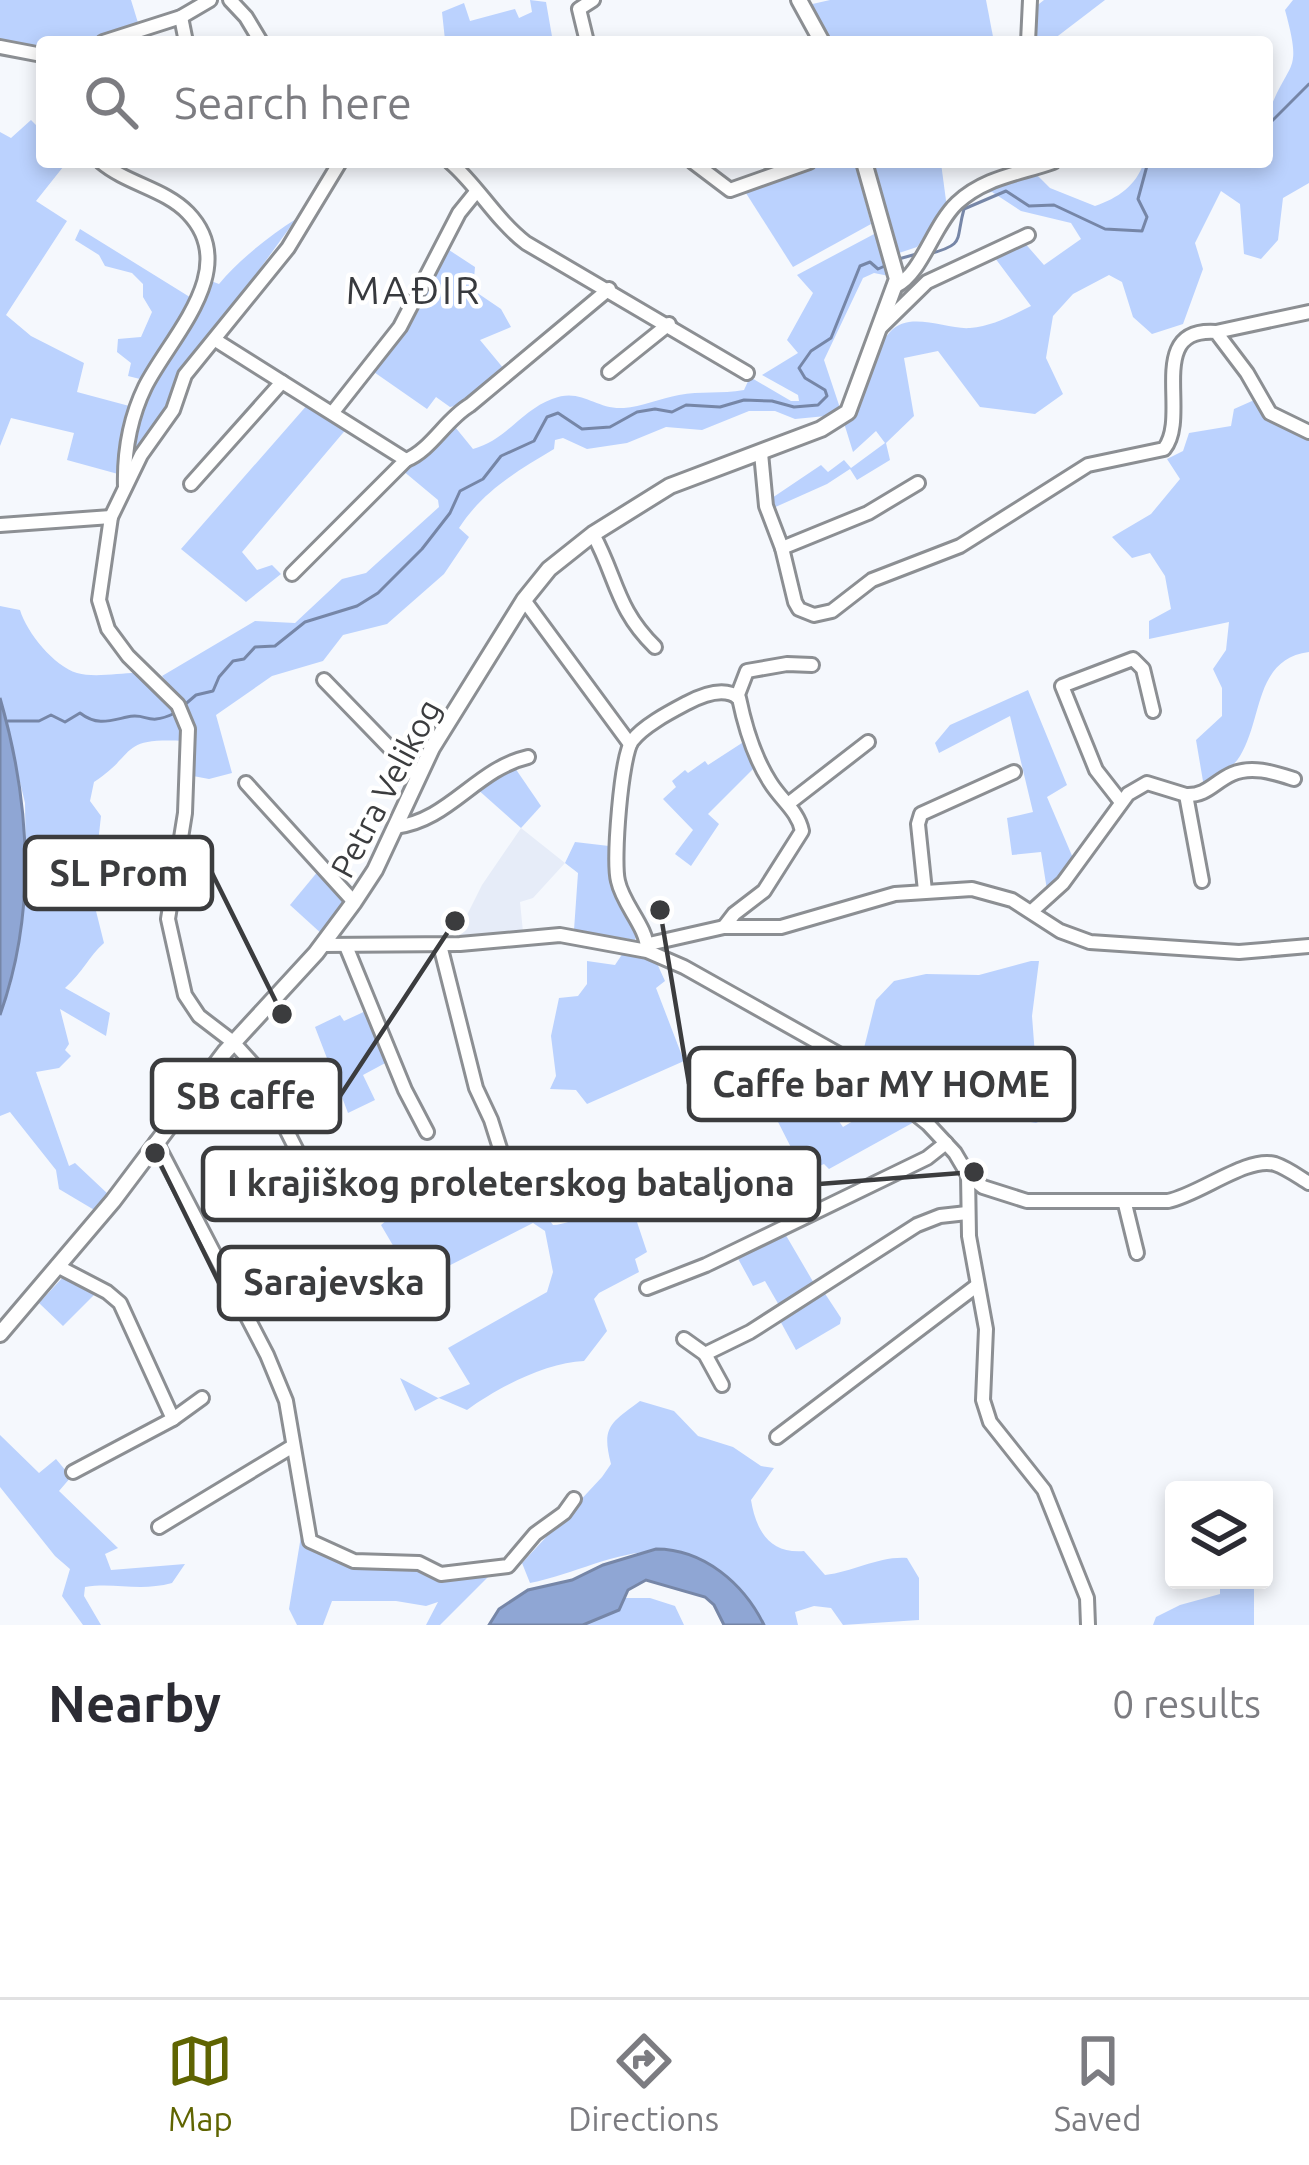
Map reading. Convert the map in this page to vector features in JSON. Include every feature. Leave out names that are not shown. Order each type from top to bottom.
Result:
[{"type":"street","points":[[122,36],[181,17],[210,0]]},
{"type":"street","points":[[230,0],[257,36]]},
{"type":"street","points":[[586,36],[579,9],[593,0]]},
{"type":"street","points":[[800,0],[819,36]]},
{"type":"street","points":[[1028,36],[1030,0]]},
{"type":"street","points":[[181,17],[185,36]]},
{"type":"street","points":[[0,46],[36,54]]},
{"type":"street","points":[[109,168],[172,201],[192,217],[202,239],[208,274],[201,296],[144,389],[127,443],[125,487]]},
{"type":"street","points":[[327,1210],[253,1064],[188,1001],[169,931],[169,904],[190,756],[180,709],[128,656],[104,620],[99,579],[111,517],[145,448],[173,410],[185,375],[288,248],[336,168]]},
{"type":"street","points":[[457,168],[526,243],[747,373]]},
{"type":"street","points":[[701,168],[730,190],[792,168]]},
{"type":"street","name":"Petra Velikog","points":[[0,1334],[113,1201],[233,1042],[322,945],[354,902],[375,870],[417,776],[524,599],[549,569],[593,534],[685,478],[821,429],[848,412],[896,286],[866,168]]},
{"type":"street","name":"Petra Velikog","points":[[896,286],[912,274],[946,216],[969,194],[1030,168]]},
{"type":"street","points":[[333,412],[400,327],[459,213],[476,193]]},
{"type":"street","points":[[879,329],[927,282],[1028,235]]},
{"type":"street","points":[[292,574],[406,460],[416,456],[451,416],[609,289]]},
{"type":"street","points":[[761,453],[766,506],[796,606],[810,614],[824,614],[872,580],[980,534],[1088,465],[1164,449],[1174,426],[1172,374],[1183,340],[1198,331],[1216,332],[1309,312]]},
{"type":"street","points":[[610,372],[669,324]]},
{"type":"street","points":[[1216,332],[1270,413],[1309,432]]},
{"type":"street","points":[[217,341],[406,460]]},
{"type":"street","points":[[191,484],[282,382]]},
{"type":"street","points":[[782,548],[868,513],[918,483]]},
{"type":"street","points":[[0,525],[111,517]]},
{"type":"street","points":[[593,534],[627,616],[655,646]]},
{"type":"street","points":[[524,599],[630,744],[615,848],[617,880],[648,948]]},
{"type":"street","points":[[1120,802],[1091,759],[1062,686],[1132,659],[1143,669],[1153,711]]},
{"type":"street","points":[[724,927],[764,891],[798,842],[802,826],[760,762],[737,697],[747,671],[812,664]]},
{"type":"street","points":[[324,680],[417,776]]},
{"type":"street","points":[[630,744],[693,700],[720,692],[737,697]]},
{"type":"street","points":[[788,804],[868,742]]},
{"type":"street","points":[[395,827],[444,811],[471,786],[528,758]]},
{"type":"street","points":[[1032,910],[1064,883],[1120,802],[1148,783],[1186,795],[1206,792],[1244,770],[1270,771],[1294,779]]},
{"type":"street","points":[[925,891],[921,814],[1014,772]]},
{"type":"street","points":[[246,783],[354,902]]},
{"type":"street","points":[[1186,795],[1202,881]]},
{"type":"street","points":[[648,948],[724,927],[769,929],[878,898],[925,891],[992,892],[1032,910],[1073,937],[1120,947],[1239,952],[1309,946]]},
{"type":"street","points":[[322,945],[440,945],[560,935],[648,948],[844,1058],[907,1106],[983,1187],[1027,1202],[1125,1204],[1186,1198],[1264,1163],[1309,1183]]},
{"type":"street","points":[[440,945],[476,1088],[504,1161]]},
{"type":"street","points":[[346,946],[427,1132]]},
{"type":"street","points":[[284,1118],[334,1096]]},
{"type":"street","points":[[156,1142],[267,1355],[286,1401],[306,1534],[317,1546],[354,1561],[419,1563],[449,1574],[508,1566],[574,1499]]},
{"type":"street","points":[[647,1288],[706,1265],[928,1158],[946,1143]]},
{"type":"street","points":[[968,1175],[975,1287],[986,1329],[983,1400],[990,1422],[1044,1490],[1087,1598],[1088,1625]]},
{"type":"street","points":[[969,1198],[983,1187]]},
{"type":"street","points":[[1125,1204],[1136,1253]]},
{"type":"street","points":[[705,1354],[750,1332],[917,1225],[967,1213]]},
{"type":"street","points":[[57,1266],[107,1292],[119,1304],[173,1419]]},
{"type":"street","points":[[777,1437],[975,1287]]},
{"type":"street","points":[[684,1340],[705,1354],[722,1385]]},
{"type":"street","points":[[73,1472],[173,1419],[202,1398]]},
{"type":"street","points":[[160,1527],[293,1446]]},
{"type":"shaded area","points":[[0,0],[131,0],[139,26],[106,36],[36,36],[36,48],[0,39]]},
{"type":"shaded area","points":[[530,0],[546,2],[552,36],[445,36],[442,12],[464,3],[470,21],[515,9],[519,18],[532,12]]},
{"type":"shaded area","points":[[830,0],[986,0],[993,36],[825,36],[808,5]]},
{"type":"shaded area","points":[[1044,0],[1105,0],[1058,36],[1034,36],[1034,8]]},
{"type":"shaded area","points":[[1293,0],[1309,0],[1309,183],[1283,198],[1278,240],[1261,259],[1244,254],[1240,204],[1221,191],[1195,243],[1203,269],[1183,324],[1152,334],[1133,317],[1122,282],[1109,275],[1073,294],[1053,316],[1046,358],[1063,394],[1035,414],[980,407],[938,351],[904,358],[914,416],[886,443],[890,460],[857,480],[850,469],[771,509],[769,500],[821,465],[828,472],[844,460],[851,468],[885,443],[876,431],[853,452],[844,423],[859,402],[876,354],[890,332],[907,322],[978,327],[1031,306],[992,254],[1023,241],[1044,265],[1081,239],[1071,223],[1021,211],[992,192],[970,196],[1006,179],[1035,173],[1050,188],[1095,206],[1125,190],[1141,168],[1273,168],[1273,103],[1293,57],[1285,10]]},
{"type":"shaded area","points":[[31,120],[36,125],[36,168],[62,168],[36,201],[67,221],[6,315],[31,336],[84,363],[77,392],[133,407],[118,474],[67,460],[74,433],[11,418],[0,446],[0,132],[11,138]]},
{"type":"shaded area","points":[[804,168],[857,168],[871,224],[793,267],[744,190]]},
{"type":"shaded area","points":[[873,168],[942,168],[947,208],[917,247],[896,254]]},
{"type":"shaded area","points":[[296,219],[217,328],[183,365],[161,417],[130,464],[150,396],[209,293],[211,281],[219,284]]},
{"type":"shaded area","points":[[80,229],[193,299],[144,380],[128,376],[131,363],[117,352],[118,339],[141,337],[152,312],[143,297],[143,284],[132,273],[105,266],[99,255],[75,240]]},
{"type":"shaded area","points":[[876,233],[889,276],[874,273],[863,278],[824,360],[840,408],[826,416],[795,419],[775,411],[749,411],[702,430],[666,427],[627,443],[587,449],[563,438],[555,440],[554,449],[479,503],[459,528],[469,537],[444,574],[387,624],[343,635],[323,661],[272,676],[216,715],[232,773],[209,779],[193,776],[191,722],[162,676],[255,621],[295,623],[342,579],[366,573],[439,507],[438,500],[402,470],[451,422],[473,449],[495,439],[541,404],[563,396],[624,408],[672,396],[744,390],[750,377],[799,401],[798,395],[762,375],[798,353],[787,340],[813,293],[797,275]]},
{"type":"shaded area","points":[[449,250],[475,267],[473,290],[501,309],[511,327],[480,340],[504,369],[464,404],[450,407],[436,397],[427,409],[371,370],[414,315]]},
{"type":"shaded area","points":[[1261,397],[1309,432],[1309,652],[1278,666],[1262,693],[1240,756],[1204,787],[1196,740],[1222,716],[1222,688],[1213,669],[1226,650],[1229,622],[1149,639],[1149,621],[1171,609],[1165,576],[1150,553],[1132,558],[1112,537],[1151,514],[1180,479],[1167,459],[1183,451],[1189,433],[1231,426],[1234,409]]},
{"type":"shaded area","points":[[308,404],[348,427],[242,552],[257,570],[272,565],[281,574],[246,602],[181,549]]},
{"type":"shaded area","points":[[0,606],[20,610],[42,648],[68,669],[91,675],[136,673],[173,711],[184,741],[138,745],[94,782],[90,801],[101,816],[98,843],[80,847],[104,943],[65,988],[110,1013],[106,1036],[60,1009],[69,1044],[65,1050],[71,1056],[59,1068],[36,1072],[69,1166],[75,1163],[109,1195],[96,1211],[59,1189],[56,1170],[10,1112],[0,1116],[0,1015],[11,984],[26,875],[25,803],[0,698]]},
{"type":"shaded area","points":[[1028,690],[1067,785],[1047,797],[1073,858],[1047,890],[1041,852],[1012,855],[1007,818],[1033,812],[1010,716],[939,753],[935,743],[950,725]]},
{"type":"shaded area","points":[[0,698],[18,777],[25,856],[20,936],[0,1015]]},
{"type":"shaded area","points":[[745,741],[755,767],[708,814],[719,824],[691,866],[675,854],[693,830],[663,799],[676,787],[672,781],[685,770],[688,773],[705,761],[708,765]]},
{"type":"shaded area","points":[[513,765],[541,806],[521,828],[476,788]]},
{"type":"shaded area","points":[[521,828],[565,863],[533,898],[520,902],[523,932],[455,939],[482,885]]},
{"type":"shaded area","points":[[575,842],[609,846],[610,871],[637,934],[635,940],[574,930],[578,873],[565,863]]},
{"type":"shaded area","points":[[319,870],[347,901],[323,935],[290,905]]},
{"type":"shaded area","points":[[623,953],[655,959],[665,981],[656,988],[684,1061],[587,1104],[576,1090],[550,1089],[556,1076],[551,1036],[559,998],[578,996],[587,984],[587,961],[615,965]]},
{"type":"shaded area","points":[[1039,961],[1032,1016],[1040,1121],[926,1112],[861,1060],[876,1000],[894,981],[926,974],[979,975]]},
{"type":"shaded area","points":[[370,1009],[389,1061],[363,1075],[375,1100],[348,1113],[315,1027],[340,1015],[344,1021]]},
{"type":"shaded area","points":[[888,1100],[916,1121],[829,1169],[824,1164],[804,1173],[775,1116],[791,1108],[798,1119],[826,1103],[843,1127]]},
{"type":"shaded area","points":[[504,1170],[513,1182],[526,1177],[533,1197],[553,1225],[613,1207],[633,1210],[647,1252],[635,1259],[639,1272],[594,1299],[607,1331],[584,1361],[523,1378],[467,1410],[439,1398],[415,1411],[400,1378],[438,1398],[470,1384],[448,1348],[547,1292],[553,1272],[545,1231],[533,1223],[415,1283],[381,1225],[387,1220],[374,1193],[439,1173],[441,1178],[453,1173],[460,1189]]},
{"type":"shaded area","points":[[784,1232],[815,1285],[780,1307],[765,1281],[753,1286],[736,1255]]},
{"type":"shaded area","points":[[64,1276],[98,1291],[63,1326],[39,1303]]},
{"type":"shaded area","points":[[822,1289],[841,1318],[840,1324],[796,1350],[778,1317]]},
{"type":"shaded area","points":[[640,1401],[674,1411],[698,1436],[774,1468],[751,1500],[757,1521],[774,1544],[804,1551],[825,1575],[907,1558],[919,1578],[919,1620],[843,1625],[831,1608],[814,1606],[795,1612],[798,1625],[764,1625],[748,1598],[727,1577],[686,1555],[664,1552],[620,1556],[530,1583],[522,1563],[602,1477],[611,1464],[607,1441],[611,1426]]},
{"type":"shaded area","points":[[0,1435],[39,1473],[56,1459],[71,1477],[59,1491],[118,1548],[105,1554],[111,1570],[185,1564],[172,1583],[85,1587],[84,1596],[101,1625],[83,1625],[62,1596],[70,1569],[0,1487]]},
{"type":"shaded area","points":[[301,1536],[310,1547],[371,1568],[411,1568],[445,1580],[488,1577],[440,1625],[426,1625],[438,1602],[426,1606],[332,1601],[323,1625],[297,1625],[289,1609]]},
{"type":"shaded area","points":[[656,1549],[706,1562],[734,1583],[764,1625],[724,1625],[705,1597],[646,1580],[628,1590],[619,1610],[583,1625],[489,1625],[499,1609],[528,1590],[572,1580]]},
{"type":"shaded area","points":[[1220,1589],[1254,1589],[1254,1625],[1153,1625],[1156,1617],[1180,1605],[1220,1594]]},
{"type":"shaded area","points":[[624,1598],[650,1598],[675,1606],[684,1625],[583,1625],[618,1610]]},
{"type":"waterway","points":[[1273,120],[1309,84]]},
{"type":"waterway","points":[[929,254],[954,244],[964,209],[1006,191],[1029,206],[1054,205],[1105,229],[1142,231],[1147,217],[1138,199],[1146,168]]},
{"type":"waterway","points":[[895,260],[920,253]]},
{"type":"waterway","points":[[182,707],[196,695],[213,691],[233,661],[244,659],[255,647],[275,646],[305,622],[357,606],[378,593],[422,549],[450,513],[460,491],[483,479],[501,456],[534,441],[547,417],[558,413],[582,429],[610,427],[637,412],[672,412],[686,405],[720,407],[744,400],[794,407],[818,405],[827,396],[825,390],[805,378],[799,368],[811,351],[831,338],[860,266],[870,262],[878,269],[887,265]]},
{"type":"waterway","points":[[8,721],[39,721],[51,715],[65,722],[80,713],[98,721],[134,716],[153,719],[175,713]]},
{"type":"place","name":"Caffe bar MY HOME","points":[[660,910]]},
{"type":"place","name":"SB caffe","points":[[455,921]]},
{"type":"place","name":"SL Prom","points":[[282,1014]]},
{"type":"place","name":"Sarajevska","points":[[155,1153]]},
{"type":"place","name":"I krajiškog proleterskog bataljona","points":[[974,1172]]},
{"type":"district","name":"MAĐIR","points":[[414,289]]}]
